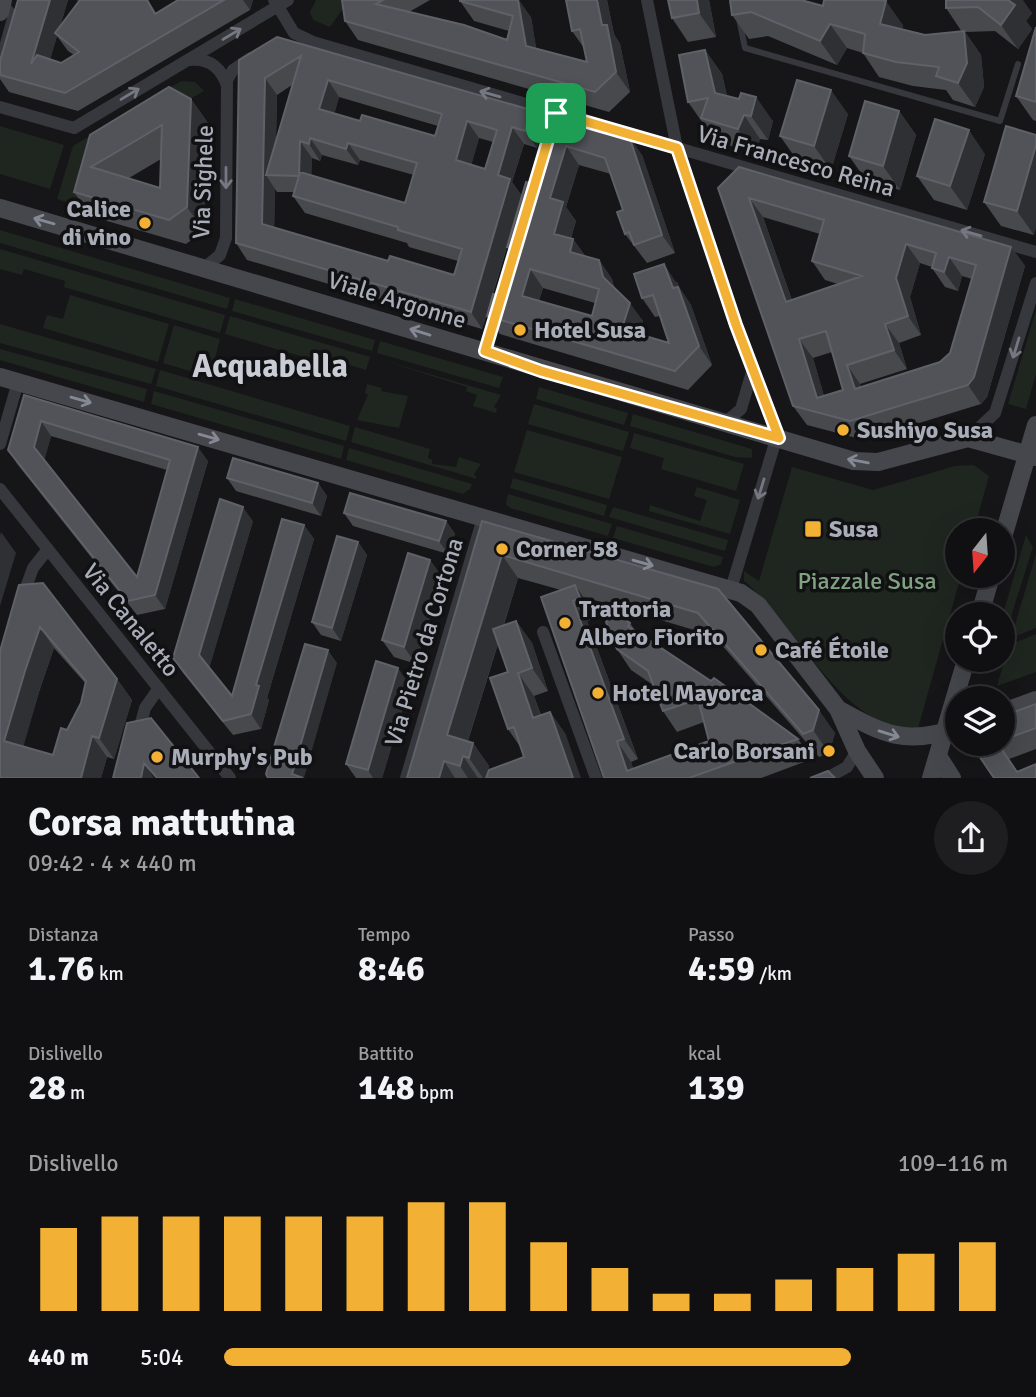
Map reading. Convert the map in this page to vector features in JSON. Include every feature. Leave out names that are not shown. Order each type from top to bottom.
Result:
[{"type":"street","points":[[0,12],[3,0]]},
{"type":"street","points":[[647,0],[677,148],[752,368],[779,438]]},
{"type":"street","points":[[0,107],[74,128],[280,2],[291,29],[301,37]]},
{"type":"street","name":"Via Francesco Reina","points":[[283,38],[301,37],[1036,252]]},
{"type":"street","points":[[226,86],[235,68],[261,51]]},
{"type":"street","points":[[186,61],[209,62],[221,73],[226,86]]},
{"type":"street","name":"Via Sighele","points":[[204,268],[220,255],[226,238],[226,86]]},
{"type":"street","points":[[485,351],[556,113]]},
{"type":"street","name":"Viale Argonne","points":[[0,208],[485,351],[541,371],[779,438]]},
{"type":"street","points":[[968,438],[995,413],[1036,283]]},
{"type":"street","points":[[726,422],[734,417],[747,398],[752,368]]},
{"type":"street","points":[[0,377],[731,589],[758,605],[838,709],[857,751],[875,778]]},
{"type":"street","points":[[0,444],[18,382]]},
{"type":"street","points":[[1010,518],[1032,454],[1036,425]]},
{"type":"street","points":[[779,438],[869,463],[968,438],[1032,454]]},
{"type":"street","points":[[731,589],[774,446],[779,438]]},
{"type":"street","name":"Via Canaletto","points":[[0,489],[229,778]]},
{"type":"street","name":"Via Pietro da Cortona","points":[[406,778],[483,517]]},
{"type":"street","points":[[15,619],[33,568],[48,549]]},
{"type":"street","points":[[543,632],[596,778]]},
{"type":"street","points":[[135,743],[145,708],[159,688]]},
{"type":"street","points":[[1015,708],[1036,700]]},
{"type":"street","points":[[838,709],[887,735],[912,738],[945,731]]},
{"type":"street","points":[[931,778],[937,756],[945,741]]},
{"type":"street","points":[[827,778],[847,767],[857,751]]},
{"type":"street","points":[[937,756],[952,778]]},
{"type":"lane","points":[[0,54],[12,11],[3,0]]},
{"type":"lane","points":[[737,12],[745,48],[1000,121],[1018,64]]},
{"type":"green space","points":[[316,0],[345,0],[347,3],[330,27],[313,20],[310,12]]},
{"type":"green space","points":[[181,81],[195,82],[204,91],[98,153],[82,207],[57,199],[73,146]]},
{"type":"green space","points":[[0,126],[64,145],[50,189],[0,174]]},
{"type":"green space","points":[[0,230],[230,298],[227,309],[0,243]]},
{"type":"green space","points":[[0,249],[225,315],[220,333],[64,287],[65,281],[24,269],[22,275],[0,269]]},
{"type":"green space","points":[[70,295],[169,324],[158,362],[43,328],[47,315],[63,319]]},
{"type":"green space","points":[[235,299],[375,340],[372,351],[232,311]]},
{"type":"green space","points":[[1036,310],[1036,374],[1026,409],[1008,404]]},
{"type":"green space","points":[[230,316],[370,357],[366,370],[346,364],[344,369],[225,334]]},
{"type":"green space","points":[[0,324],[156,369],[151,384],[0,343]]},
{"type":"green space","points":[[174,325],[220,339],[210,377],[163,363]]},
{"type":"green space","points":[[380,341],[503,377],[499,388],[377,353]]},
{"type":"green space","points":[[0,349],[147,389],[144,402],[0,360]]},
{"type":"green space","points":[[375,358],[501,395],[494,407],[497,409],[496,413],[473,406],[477,395],[466,391],[467,387]]},
{"type":"green space","points":[[160,370],[350,426],[346,441],[156,386]]},
{"type":"green space","points":[[367,384],[382,388],[381,391],[408,396],[399,428],[357,420],[368,395],[365,393]]},
{"type":"green space","points":[[539,387],[628,413],[624,425],[536,399]]},
{"type":"green space","points":[[154,391],[344,446],[341,459],[151,404]]},
{"type":"green space","points":[[534,404],[629,432],[623,451],[528,424]]},
{"type":"green space","points":[[633,414],[752,449],[752,458],[735,457],[630,426]]},
{"type":"green space","points":[[355,427],[430,449],[428,458],[432,460],[432,464],[456,467],[459,457],[481,464],[474,474],[477,479],[351,442]]},
{"type":"green space","points":[[527,430],[622,457],[609,499],[514,472]]},
{"type":"green space","points":[[634,433],[744,464],[736,491],[661,469],[664,458],[630,448]]},
{"type":"green space","points":[[349,448],[472,484],[463,494],[346,460]]},
{"type":"green space","name":"Piazzale Susa","points":[[974,465],[989,476],[977,518],[945,518],[945,588],[958,588],[954,602],[945,602],[945,633],[918,728],[891,725],[870,716],[850,701],[813,661],[761,597],[744,581],[744,571],[759,581],[792,467],[873,490],[955,466]]},
{"type":"green space","points":[[513,478],[607,505],[604,516],[510,488]]},
{"type":"green space","points":[[697,487],[740,500],[730,534],[649,511],[650,505],[700,521],[707,500],[694,496]]},
{"type":"green space","points":[[508,494],[612,524],[608,536],[510,508],[506,504]]},
{"type":"green space","points":[[613,507],[728,540],[725,551],[609,517]]},
{"type":"green space","points":[[617,526],[723,557],[721,564],[714,567],[613,538]]},
{"type":"green space","points":[[1026,535],[1033,547],[1015,604],[1006,602],[1011,588],[1015,588],[1015,573]]},
{"type":"green space","points":[[1036,554],[1036,628],[1015,636],[1015,625]]},
{"type":"green space","points":[[1036,634],[1036,672],[997,686],[1001,672],[1015,672],[1015,643]]},
{"type":"building","points":[[18,0],[50,0],[31,64],[37,55],[61,63],[79,52],[55,33],[80,0],[147,0],[155,14],[178,0],[224,0],[65,93],[0,75],[0,61]]},
{"type":"building","points":[[342,0],[383,0],[376,4],[464,25],[507,40],[513,16],[460,0],[518,0],[526,46],[587,62],[580,29],[572,31],[566,0],[597,0],[602,25],[607,25],[616,72],[595,92],[345,21]]},
{"type":"building","points":[[668,0],[697,0],[699,13],[672,18]]},
{"type":"building","points":[[730,0],[801,0],[823,6],[824,0],[886,1],[880,24],[925,35],[964,31],[967,63],[958,83],[936,76],[939,67],[896,62],[863,53],[865,34],[830,24],[820,41],[751,12],[732,15]]},
{"type":"building","points":[[946,0],[1008,0],[1015,5],[1001,25],[978,7],[946,8]]},
{"type":"building","points":[[1036,27],[1036,102],[1016,96]]},
{"type":"building","points":[[277,37],[531,110],[525,131],[512,127],[498,175],[510,179],[471,312],[236,243],[239,60]],"holes":[[[301,56],[266,175],[299,176],[293,196],[462,249],[454,275],[390,256],[388,261],[262,224],[265,78]],[[328,80],[442,114],[435,136],[362,115],[360,121],[319,109]],[[467,121],[497,130],[485,169],[456,160]],[[310,138],[346,149],[348,143],[417,163],[405,203],[300,172],[299,176],[300,141],[309,144]]]},
{"type":"building","points":[[705,50],[715,93],[739,99],[741,93],[756,97],[751,116],[744,115],[738,129],[701,118],[708,98],[688,102],[679,55]]},
{"type":"building","points":[[797,80],[831,90],[814,146],[780,136]]},
{"type":"building","points":[[169,87],[191,99],[187,207],[169,220],[74,192],[90,135]],"holes":[[[162,125],[160,188],[91,167]]]},
{"type":"building","points":[[865,101],[899,111],[883,166],[849,156]]},
{"type":"building","points":[[547,113],[629,136],[662,235],[634,245],[629,232],[625,234],[617,212],[623,210],[605,158],[566,146],[550,198],[563,202],[554,234],[573,239],[570,252],[599,260],[603,277],[630,303],[623,325],[636,329],[635,333],[669,343],[653,295],[642,298],[634,274],[664,264],[673,288],[678,287],[699,346],[675,371],[487,316],[493,294],[502,296],[504,290],[509,292],[521,251],[507,247],[526,182],[540,186],[554,138],[540,134]],"holes":[[[530,269],[599,289],[592,316],[522,296]]]},
{"type":"building","points":[[935,119],[969,130],[950,186],[917,176]]},
{"type":"building","points":[[1006,126],[1036,135],[1036,145],[1017,211],[984,202]]},
{"type":"building","points":[[739,167],[1011,247],[974,377],[968,385],[850,421],[793,406],[718,188]],"holes":[[[749,198],[824,220],[812,261],[862,276],[786,302]],[[906,244],[936,253],[932,268],[944,272],[949,257],[976,265],[950,353],[940,362],[855,389],[847,365],[894,350],[885,324],[908,316],[896,278]],[[826,331],[843,390],[817,398],[799,339]]]},
{"type":"building","points":[[24,395],[198,447],[155,595],[128,601],[8,450]],"holes":[[[41,421],[170,460],[137,577],[34,447]]]},
{"type":"building","points":[[233,458],[318,483],[312,503],[227,478]]},
{"type":"building","points":[[350,493],[446,521],[439,541],[344,513]]},
{"type":"building","points":[[220,499],[243,507],[199,655],[232,696],[282,519],[304,525],[256,685],[259,686],[251,714],[223,721],[173,658]]},
{"type":"building","points":[[482,521],[718,589],[819,710],[813,730],[803,734],[698,613],[502,555],[447,735],[473,743],[469,758],[463,756],[460,766],[444,761],[439,778],[407,778]]},
{"type":"building","points":[[337,536],[358,542],[332,628],[312,622]]},
{"type":"building","points":[[408,553],[430,560],[404,647],[382,640]]},
{"type":"building","points":[[43,583],[117,679],[99,738],[92,736],[81,778],[0,778],[0,651],[19,585]],"holes":[[[40,627],[86,681],[81,703],[67,730],[61,728],[53,755],[4,741]]]},
{"type":"building","points":[[575,585],[580,598],[573,601],[624,739],[617,741],[627,771],[709,741],[698,699],[663,711],[648,671],[617,649],[606,622],[613,611],[630,623],[628,626],[711,681],[714,678],[798,739],[689,778],[604,778],[541,597]]},
{"type":"building","points":[[516,621],[532,668],[518,673],[533,718],[550,712],[573,778],[486,778],[489,770],[524,757],[514,727],[508,729],[490,678],[508,672],[493,629]]},
{"type":"building","points":[[305,644],[328,650],[292,774],[303,778],[268,778],[266,774]]},
{"type":"building","points":[[376,661],[398,668],[368,770],[346,764]]},
{"type":"building","points":[[1036,704],[1036,728],[1015,736],[1015,712]]},
{"type":"building","points":[[151,718],[199,778],[157,778],[144,763],[141,778],[113,778],[127,723]]},
{"type":"building","points":[[979,756],[1006,756],[1017,772],[1036,764],[1036,778],[994,778]]},
{"type":"building","points":[[828,771],[835,778],[810,778]]},
{"type":"place","name":"Calice di vino","points":[[145,223]]},
{"type":"place","name":"Hotel Susa","points":[[520,330]]},
{"type":"place","name":"Sushiyo Susa","points":[[843,430]]},
{"type":"place","name":"Susa","points":[[813,529]]},
{"type":"place","name":"Corner 58","points":[[502,549]]},
{"type":"place","name":"Trattoria Albero Fiorito","points":[[565,623]]},
{"type":"place","name":"Café Étoile","points":[[761,650]]},
{"type":"place","name":"Hotel Mayorca","points":[[598,693]]},
{"type":"place","name":"Carlo Borsani","points":[[829,751]]},
{"type":"place","name":"Murphy's Pub","points":[[157,757]]},
{"type":"district","name":"Acquabella","points":[[270,366]]},
{"type":"route","points":[[556,113],[677,148],[736,325],[779,438],[541,371],[485,351],[556,113]]}]
